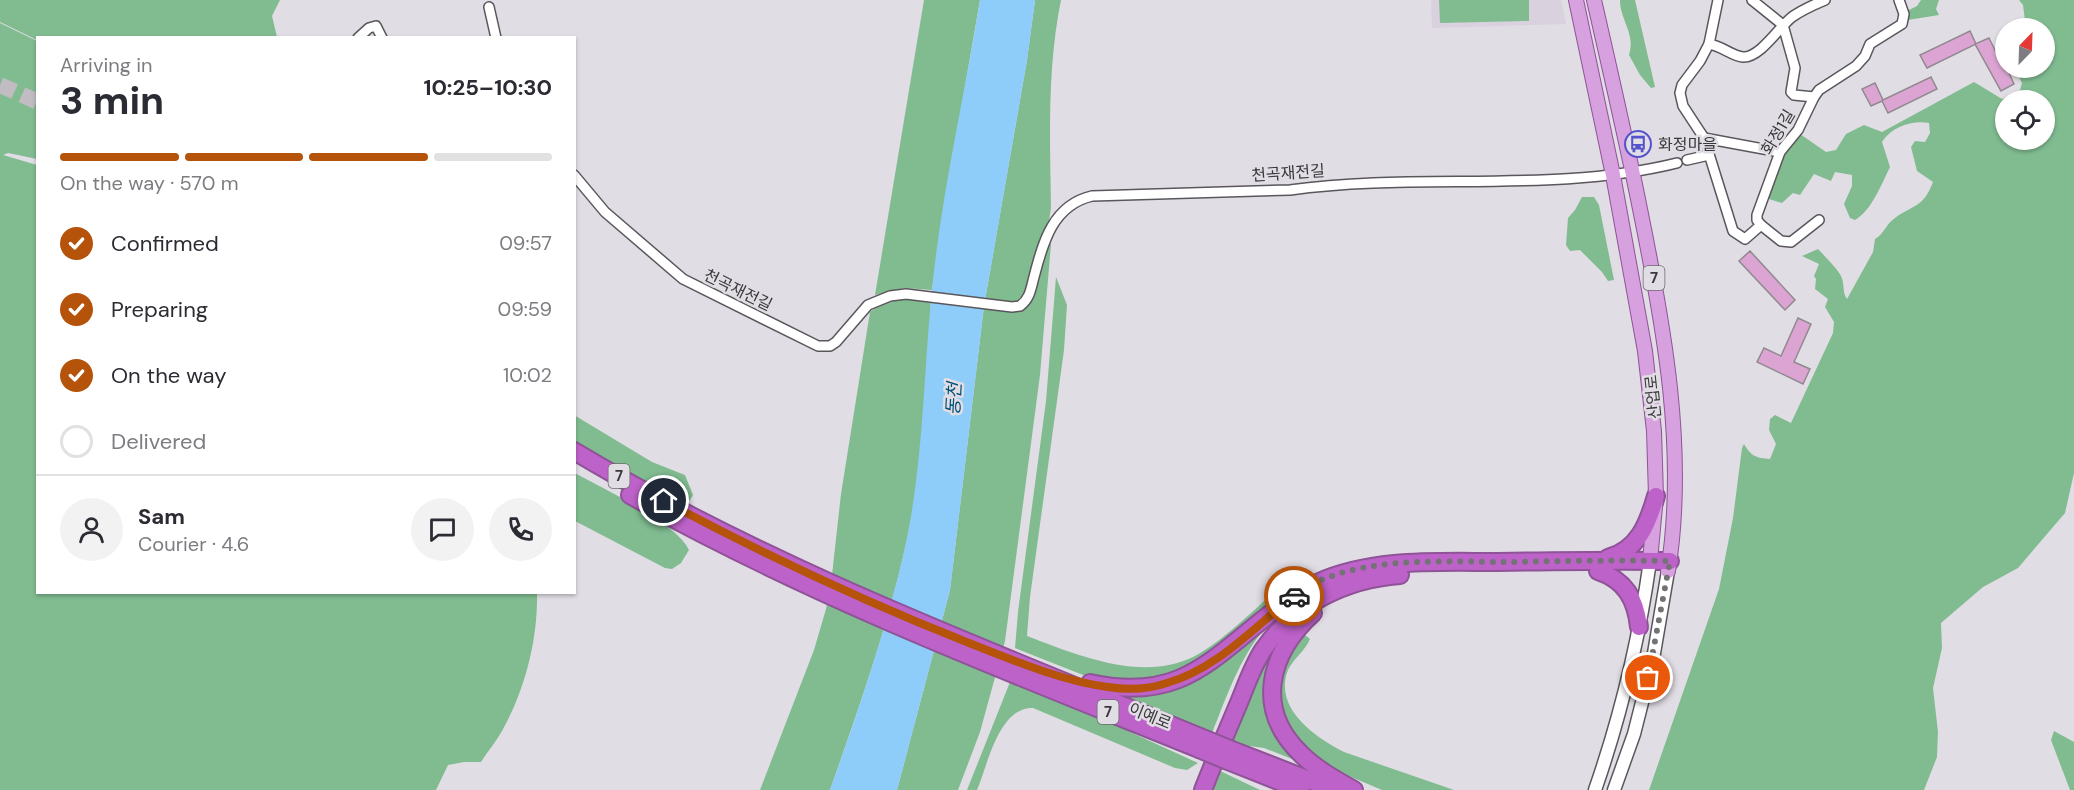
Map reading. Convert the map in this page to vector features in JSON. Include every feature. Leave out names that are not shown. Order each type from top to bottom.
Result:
[{"type":"highway","name":"이예로","points":[[576,452],[663,507]]},
{"type":"highway","name":"이예로","points":[[576,465],[1018,669],[1202,744],[1229,759]]},
{"type":"highway","name":"7","points":[[1600,566],[1636,542],[1650,515],[1656,496]]},
{"type":"highway","points":[[1600,566],[1627,590],[1633,600],[1639,627]]},
{"type":"highway","name":"7","points":[[1018,669],[1108,687],[1138,688],[1166,684],[1203,667],[1223,654],[1299,592],[1341,574],[1370,567],[1391,570],[1669,566]]},
{"type":"highway","name":"7","points":[[1203,790],[1253,668],[1275,635],[1302,610],[1318,599],[1391,570]]},
{"type":"highway","points":[[1195,790],[1247,664],[1269,630],[1298,604],[1323,587],[1359,573],[1391,570]]},
{"type":"highway","points":[[1354,790],[1315,766],[1288,739],[1278,724],[1273,707],[1272,688],[1280,657],[1299,627],[1338,596],[1391,570]]},
{"type":"highway","points":[[1229,759],[1269,790]]},
{"type":"highway","points":[[1229,759],[1301,790]]},
{"type":"highway","points":[[1229,759],[1335,790]]},
{"type":"main road","name":"산업로","points":[[1576,0],[1613,175],[1645,351],[1654,431],[1656,496],[1649,566],[1639,627],[1616,731],[1595,790]]},
{"type":"main road","name":"산업로","points":[[1594,0],[1632,171],[1662,327],[1674,430],[1675,497],[1669,566],[1653,659],[1634,734],[1614,790]]},
{"type":"street","points":[[1718,0],[1709,44],[1700,61],[1682,85],[1680,93],[1683,106],[1704,138],[1733,231],[1745,239],[1761,225],[1781,241],[1791,242],[1819,220]]},
{"type":"street","points":[[1752,0],[1783,25],[1795,68],[1791,92],[1794,95],[1814,97]]},
{"type":"street","points":[[1709,44],[1721,46],[1734,55],[1748,57],[1802,10],[1825,0]]},
{"type":"street","name":"화정1길","points":[[1761,225],[1757,220],[1757,215],[1780,152],[1798,130],[1819,90],[1856,66],[1865,56],[1870,44],[1902,24],[1904,14],[1899,0]]},
{"type":"street","points":[[489,7],[496,36]]},
{"type":"street","points":[[360,36],[369,28],[376,26],[381,36]]},
{"type":"street","points":[[1704,138],[1780,152]]},
{"type":"street","name":"천곡재전길","points":[[576,177],[605,212],[683,279],[818,346],[830,346],[868,305],[890,296],[906,294],[1012,307],[1020,306],[1027,300],[1046,241],[1055,221],[1065,208],[1081,199],[1107,195],[1290,190],[1332,185],[1613,175],[1709,155]]},
{"type":"shaded area","points":[[1431,0],[1561,0],[1566,24],[1432,28]]},
{"type":"green space","points":[[0,0],[280,0],[272,16],[277,36],[36,36],[36,40],[0,22]]},
{"type":"green space","points":[[924,0],[980,0],[932,290],[904,288],[875,295]]},
{"type":"green space","points":[[1035,0],[1061,0],[1051,78],[1051,208],[1049,221],[1019,310],[1024,310],[1031,301],[1048,244],[1051,244],[1040,375],[1005,641],[980,732],[958,790],[897,790],[950,590],[984,306],[1027,60]]},
{"type":"green space","points":[[1439,0],[1529,0],[1529,21],[1440,23]]},
{"type":"green space","points":[[1620,0],[1635,0],[1655,87],[1651,88],[1640,75],[1629,55],[1631,40]]},
{"type":"green space","points":[[1921,0],[1939,0],[1936,9],[1939,15],[1908,20],[1907,11],[1917,6]]},
{"type":"green space","points":[[2019,0],[2074,0],[2074,473],[2065,513],[2018,568],[1983,587],[1941,623],[1942,648],[1933,688],[1938,732],[1937,757],[1924,790],[1649,790],[1719,589],[1733,518],[1742,448],[1744,444],[1754,456],[1770,459],[1776,444],[1769,430],[1770,419],[1775,415],[1791,423],[1833,333],[1834,322],[1825,307],[1828,299],[1815,289],[1814,276],[1819,264],[1802,256],[1818,249],[1840,274],[1847,299],[1873,252],[1875,239],[1892,220],[1922,201],[1933,182],[1917,171],[1911,147],[1915,141],[1925,142],[1930,133],[1929,123],[1903,126],[1891,132],[1882,142],[1890,167],[1871,204],[1855,220],[1850,218],[1844,204],[1852,186],[1852,175],[1835,172],[1831,181],[1814,174],[1800,195],[1793,193],[1782,203],[1769,199],[1768,194],[1785,153],[1800,134],[1826,152],[1836,150],[1846,134],[1864,125],[1882,132],[1974,82],[1995,95],[1995,150],[2055,150],[2055,90],[2020,90],[2022,83],[2019,78],[2055,78],[2055,18],[2025,18],[2023,5]]},
{"type":"green space","points":[[0,23],[36,41],[36,159],[8,153],[3,155],[36,165],[36,594],[537,594],[537,610],[532,646],[523,681],[500,735],[481,762],[448,765],[436,790],[0,790]]},
{"type":"green space","points":[[1582,197],[1594,197],[1599,205],[1614,280],[1608,281],[1580,250],[1570,251],[1566,245],[1568,218]]},
{"type":"green space","points":[[1056,277],[1067,305],[1064,350],[1030,597],[1027,636],[1088,658],[1110,663],[1132,667],[1175,664],[1195,656],[1219,640],[1287,580],[1297,574],[1307,573],[1309,577],[1280,596],[1200,662],[1153,680],[1102,680],[1083,675],[1015,648],[1046,401]]},
{"type":"green space","points":[[904,298],[931,300],[927,382],[914,506],[884,630],[830,790],[760,790],[814,650],[826,609],[841,494],[870,312],[878,306]]},
{"type":"green space","points":[[576,416],[652,462],[685,475],[693,495],[689,501],[675,498],[576,443]]},
{"type":"green space","points":[[576,474],[638,507],[670,528],[682,539],[689,550],[681,563],[672,569],[665,568],[576,522]]},
{"type":"green space","points":[[1265,628],[1241,665],[1212,733],[1121,697],[1121,693],[1142,693]]},
{"type":"green space","points":[[1282,635],[1270,674],[1294,753],[1292,759],[1264,748],[1242,745],[1229,740],[1254,679]]},
{"type":"green space","points":[[1305,635],[1310,639],[1288,670],[1285,684],[1286,697],[1291,709],[1300,720],[1321,738],[1344,752],[1454,790],[1382,790],[1337,771],[1302,745],[1281,714],[1280,673],[1300,637]]},
{"type":"green space","points":[[1010,682],[1082,710],[1198,763],[1187,770],[1175,768],[1033,708],[1021,710],[1011,717],[996,739],[977,790],[967,790]]},
{"type":"green space","points":[[2054,731],[2074,742],[2074,790],[2070,790],[2051,740]]},
{"type":"green space","points":[[1216,769],[1260,790],[1208,790]]},
{"type":"water","name":"동천","points":[[980,0],[1035,0],[1027,60],[984,306],[950,590],[897,790],[830,790],[880,642],[904,552],[919,458],[935,262],[946,187]]},
{"type":"building","points":[[1970,31],[1976,44],[1927,68],[1920,55]]},
{"type":"building","points":[[1989,38],[1995,50],[1995,78],[2011,78],[2014,84],[2000,90],[1975,44]]},
{"type":"building","points":[[1931,77],[1937,89],[1888,113],[1882,101],[1871,106],[1862,89],[1875,83],[1883,100]]},
{"type":"building","points":[[1750,251],[1795,300],[1785,310],[1739,261]]},
{"type":"building","points":[[1798,318],[1811,324],[1794,362],[1810,369],[1803,384],[1757,362],[1764,348],[1781,356]]},
{"type":"tunnel","points":[[0,85],[36,101]]},
{"type":"way so far","points":[[1294,596],[1317,582],[1370,567],[1435,562],[1670,561],[1648,678]]},
{"type":"place","name":"화정마을","points":[[1638,144]]},
{"type":"route","points":[[664,501],[763,552],[924,625],[1020,663],[1108,687],[1147,687],[1178,680],[1223,654],[1294,596]]}]
